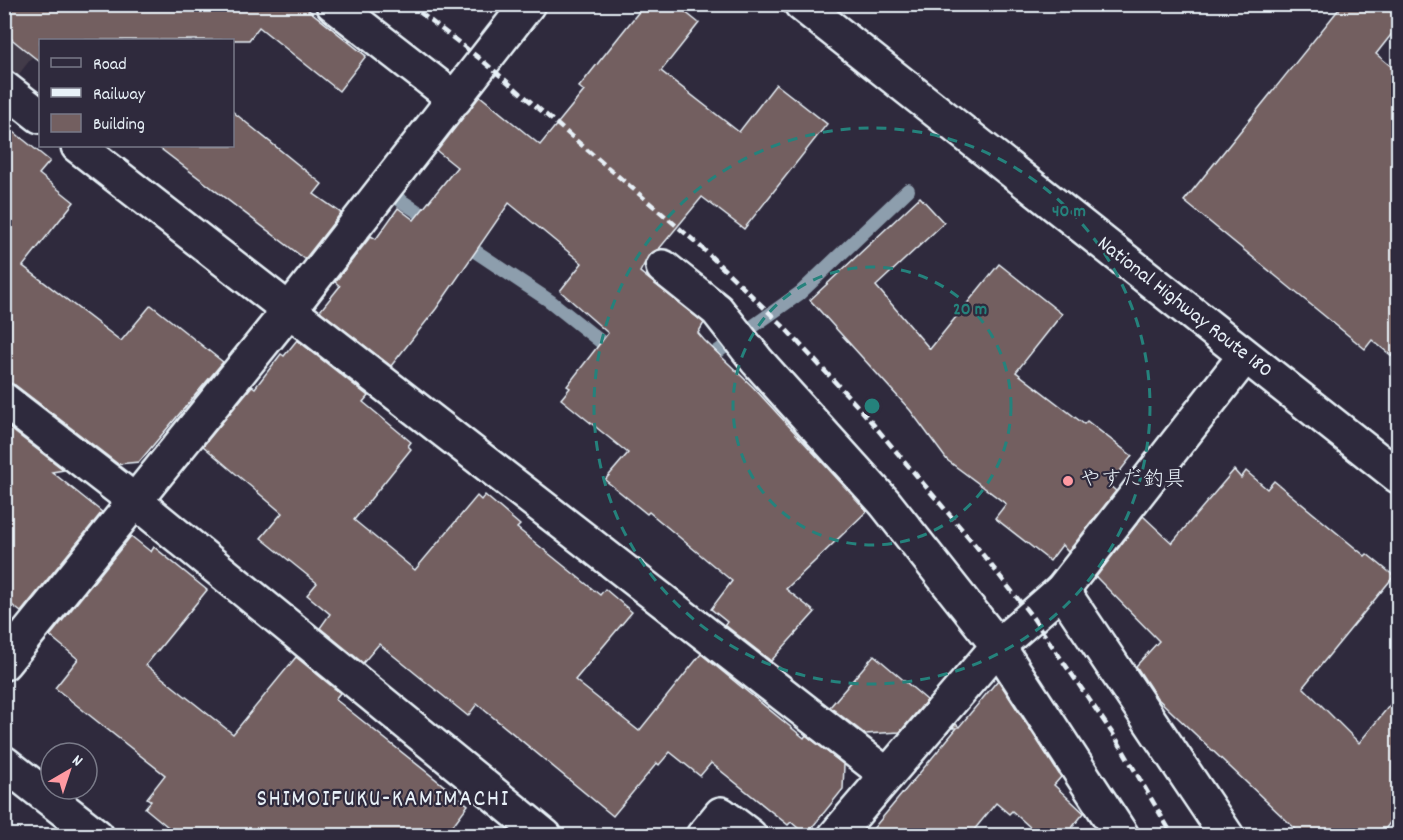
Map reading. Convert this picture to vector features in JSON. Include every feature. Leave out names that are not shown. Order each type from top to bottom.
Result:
[{"type":"main road","points":[[333,4],[455,99]]},
{"type":"main road","points":[[4,663],[290,309],[528,4]]},
{"type":"main road","name":"National Highway Route 180","points":[[801,4],[1398,476]]},
{"type":"main road","points":[[4,88],[39,115]]},
{"type":"main road","points":[[79,147],[887,774]]},
{"type":"main road","points":[[663,267],[717,310],[738,338],[885,503],[998,646],[1122,836]]},
{"type":"main road","points":[[835,836],[998,646],[1062,590],[1245,356]]},
{"type":"main road","points":[[4,400],[135,501],[545,836]]},
{"type":"main road","points":[[1062,590],[1227,836]]},
{"type":"main road","points":[[4,763],[97,836]]},
{"type":"main road","points":[[703,836],[721,814],[750,836]]},
{"type":"shaded area","points":[[4,5],[73,5],[46,39],[39,39],[39,48],[16,78],[4,84]]},
{"type":"building","points":[[4,4],[301,4],[366,56],[339,91],[259,27],[249,40],[39,39],[39,61],[4,33]]},
{"type":"building","points":[[645,4],[675,4],[699,23],[661,71],[739,132],[776,84],[827,124],[744,229],[702,197],[659,249],[649,255],[640,272],[704,323],[698,333],[704,340],[753,387],[867,511],[786,589],[815,612],[771,661],[725,625],[727,622],[711,609],[732,581],[649,512],[647,514],[605,480],[628,453],[561,399],[570,388],[567,386],[608,333],[560,291],[582,263],[509,203],[436,309],[391,366],[320,311],[340,286],[335,282],[371,236],[376,239],[398,208],[414,220],[457,167],[437,151],[480,96],[540,145],[584,91],[579,87]]},
{"type":"building","points":[[1343,4],[1398,4],[1398,26],[1376,54],[1398,72],[1398,361],[1372,340],[1365,349],[1184,201]]},
{"type":"building","points":[[234,113],[322,184],[314,194],[341,213],[305,259],[158,147],[234,147]]},
{"type":"building","points":[[4,124],[50,161],[39,174],[74,202],[23,266],[121,341],[151,305],[223,362],[139,462],[118,464],[15,385],[4,382]]},
{"type":"building","points":[[920,197],[944,223],[876,286],[930,349],[999,264],[1062,314],[1016,372],[1084,424],[1087,421],[1132,456],[1109,485],[1116,491],[1068,552],[1062,545],[1050,561],[995,518],[1006,504],[947,460],[910,410],[810,300]]},
{"type":"building","points":[[297,340],[368,396],[363,402],[411,442],[408,446],[411,449],[354,520],[415,570],[477,496],[481,500],[485,495],[520,525],[517,528],[600,595],[605,589],[632,612],[575,680],[639,731],[701,654],[804,738],[806,735],[844,765],[843,789],[806,835],[791,822],[788,825],[711,763],[700,776],[670,752],[659,765],[657,763],[613,816],[477,704],[468,716],[379,644],[363,663],[320,628],[330,614],[307,595],[317,583],[261,538],[282,513],[203,446],[252,386],[255,388],[281,354],[284,356]]},
{"type":"building","points":[[4,424],[64,470],[52,472],[102,512],[21,612],[4,599]]},
{"type":"building","points":[[1234,470],[1241,478],[1246,471],[1267,489],[1274,481],[1365,556],[1367,554],[1394,576],[1303,687],[1359,743],[1398,695],[1398,812],[1380,836],[1303,836],[1157,698],[1136,666],[1159,641],[1096,577],[1143,516],[1172,543]]},
{"type":"building","points":[[131,536],[151,552],[154,547],[207,590],[146,665],[233,734],[296,657],[340,693],[335,699],[468,805],[445,836],[179,836],[145,808],[151,801],[147,798],[165,775],[55,688],[78,659],[50,636]]},
{"type":"building","points":[[874,655],[927,700],[900,732],[865,734],[830,707]]},
{"type":"building","points":[[998,680],[1061,777],[1054,785],[1084,813],[1065,836],[1040,836],[1012,811],[1009,814],[996,803],[969,836],[867,836],[957,728],[952,728],[956,724],[959,727]]},
{"type":"waterway","points":[[703,362],[800,293],[908,190]]},
{"type":"waterway","points":[[397,198],[435,223]]},
{"type":"waterway","points":[[460,241],[550,301],[615,353]]},
{"type":"railway","points":[[409,4],[484,62],[699,245],[782,325],[862,411],[976,546],[1033,618],[1117,740],[1173,836]]},
{"type":"place","name":"やすだ釣具","points":[[1068,481]]},
{"type":"district","name":"SHIMOIFUKU-KAMIMACHI","points":[[383,800]]}]
